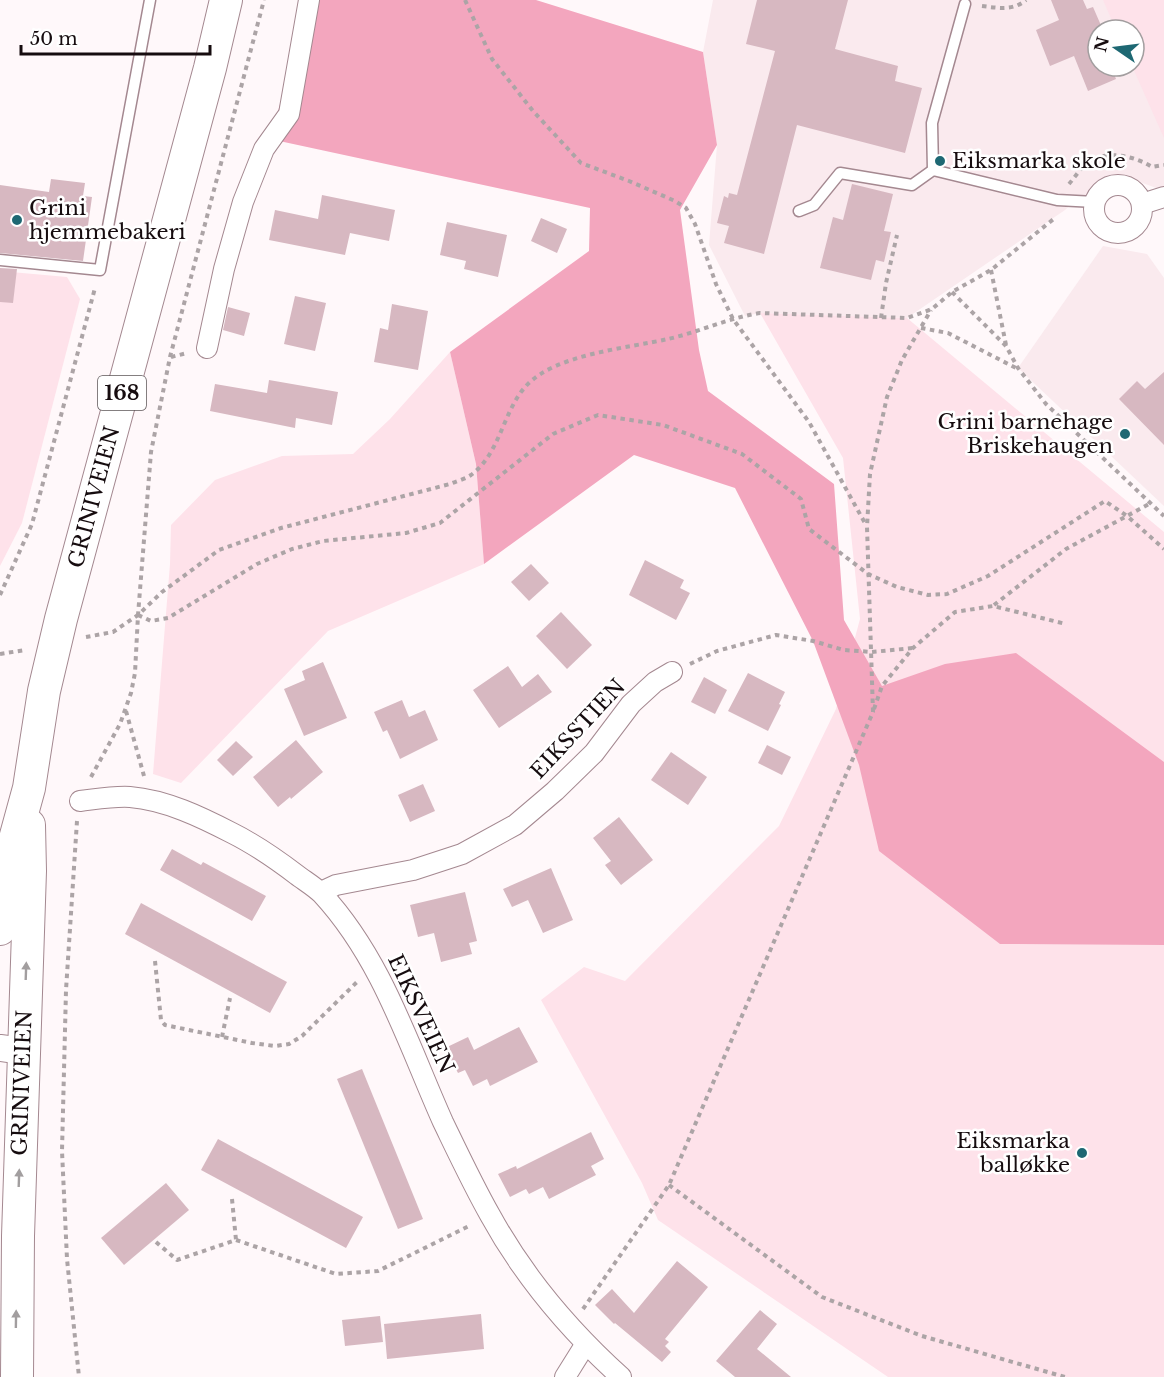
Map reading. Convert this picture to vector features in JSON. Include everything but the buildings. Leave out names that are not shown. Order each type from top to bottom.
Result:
[{"type":"main road","name":"GRINIVEIEN","points":[[0,929],[6,872],[29,788],[44,691],[61,619],[210,68],[226,0]]},
{"type":"main road","name":"GRINIVEIEN","points":[[17,1377],[11,1049],[30,871],[29,788]]},
{"type":"street","points":[[207,348],[224,269],[243,202],[264,148],[289,114],[309,0]]},
{"type":"street","points":[[1117,184],[1127,186],[1135,191],[1142,204],[1141,219],[1136,226],[1122,233],[1114,233],[1097,222],[1094,212],[1095,202],[1099,193],[1107,187],[1117,184]]},
{"type":"street","points":[[1142,204],[1164,197]]},
{"type":"street","name":"EIKSSTIEN","points":[[321,892],[336,885],[412,870],[462,855],[515,825],[555,791],[594,753],[631,704],[655,682],[672,672]]},
{"type":"street","name":"EIKSVEIEN","points":[[80,801],[128,797],[154,801],[179,809],[261,848],[321,892],[349,926],[399,1016],[443,1122],[490,1216],[534,1282],[569,1326],[585,1345],[621,1377]]},
{"type":"street","points":[[565,1377],[585,1345]]},
{"type":"lane","points":[[0,260],[100,270],[150,0]]},
{"type":"lane","points":[[933,170],[932,123],[965,4]]},
{"type":"lane","points":[[799,211],[814,205],[840,173],[912,185],[933,170],[1057,200],[1095,202]]},
{"type":"path","points":[[79,1377],[67,1259],[62,1151],[66,990],[76,826],[80,801],[126,710],[135,673],[151,452],[166,379],[264,0]]},
{"type":"path","points":[[465,0],[492,59],[533,111],[581,163],[638,185],[686,208],[695,224],[716,284],[733,319],[809,422],[867,527]]},
{"type":"path","points":[[965,4],[1004,9],[1014,7],[1026,0]]},
{"type":"path","points":[[881,318],[897,235]]},
{"type":"path","points":[[0,595],[32,524],[100,270]]},
{"type":"path","points":[[991,270],[1006,346],[1017,368],[1046,404],[1164,516]]},
{"type":"path","points":[[873,712],[867,527],[870,474],[887,397],[902,360],[932,309],[952,292],[1006,346]]},
{"type":"path","points":[[86,637],[113,632],[138,615],[162,592],[219,550],[280,528],[450,484],[471,476],[483,463],[515,402],[526,386],[557,366],[583,357],[677,337],[733,319],[760,314],[907,318],[932,309]]},
{"type":"path","points":[[921,328],[948,333],[1017,368]]},
{"type":"path","points":[[138,615],[151,621],[168,618],[257,564],[292,549],[323,541],[406,533],[440,523],[553,434],[598,415],[663,425],[742,454],[801,500],[809,529],[868,574],[897,587],[928,595],[947,594],[988,576],[1105,501],[1127,516],[1164,549]]},
{"type":"path","points":[[993,606],[1066,549],[1149,504]]},
{"type":"path","points":[[569,1326],[593,1296],[669,1185],[873,712],[882,686],[913,648],[955,612],[993,606],[1066,624]]},
{"type":"path","points":[[672,672],[717,651],[776,635],[813,641],[844,650],[872,652],[913,648]]},
{"type":"path","points":[[0,654],[29,649]]},
{"type":"path","points":[[126,710],[145,780],[154,801]]},
{"type":"path","points":[[155,961],[159,1010],[161,1020],[165,1025],[275,1046],[289,1044],[302,1036],[373,967]]},
{"type":"path","points":[[222,1037],[230,998]]},
{"type":"path","points":[[669,1185],[822,1297],[922,1336],[1065,1377]]},
{"type":"path","points":[[232,1199],[236,1240]]},
{"type":"path","points":[[156,1242],[177,1260],[236,1240],[336,1274],[378,1271],[490,1216]]},
{"type":"shaded area","points":[[310,0],[536,0],[703,52],[717,145],[680,210],[699,350],[708,391],[834,484],[844,620],[882,686],[945,664],[1016,653],[1164,762],[1164,945],[1000,944],[879,851],[859,765],[813,641],[735,488],[634,455],[484,564],[476,464],[450,352],[589,251],[590,208],[270,139]]},
{"type":"shaded area","name":"Eiksmarka skole","points":[[713,0],[1164,0],[1164,188],[1159,189],[1129,178],[1111,178],[1100,183],[1087,196],[1081,195],[1065,210],[907,318],[760,313],[745,316],[709,245],[717,145],[703,52]]},
{"type":"shaded area","points":[[1103,0],[1164,0],[1164,138],[1137,78],[1146,78],[1146,18],[1111,18]]},
{"type":"shaded area","name":"Grini barnehage Briskehaugen","points":[[1103,246],[1147,254],[1164,278],[1164,506],[1018,368]]},
{"type":"shaded area","points":[[0,271],[67,277],[80,299],[22,523],[0,566]]},
{"type":"shaded area","points":[[760,313],[907,318],[1164,532],[1164,1377],[888,1377],[658,1220],[642,1183],[541,1000],[584,967],[625,981],[779,826],[836,709],[860,619],[843,458]]},
{"type":"shaded area","points":[[450,352],[476,464],[484,564],[328,631],[181,783],[153,774],[170,564],[171,525],[215,480],[282,456],[353,454],[390,419]]},
{"type":"place","name":"Eiksmarka skole","points":[[940,161]]},
{"type":"place","name":"Grini hjemmebakeri","points":[[17,220]]},
{"type":"place","name":"Grini barnehage Briskehaugen","points":[[1125,434]]},
{"type":"place","name":"Eiksmarka balløkke","points":[[1082,1153]]}]
